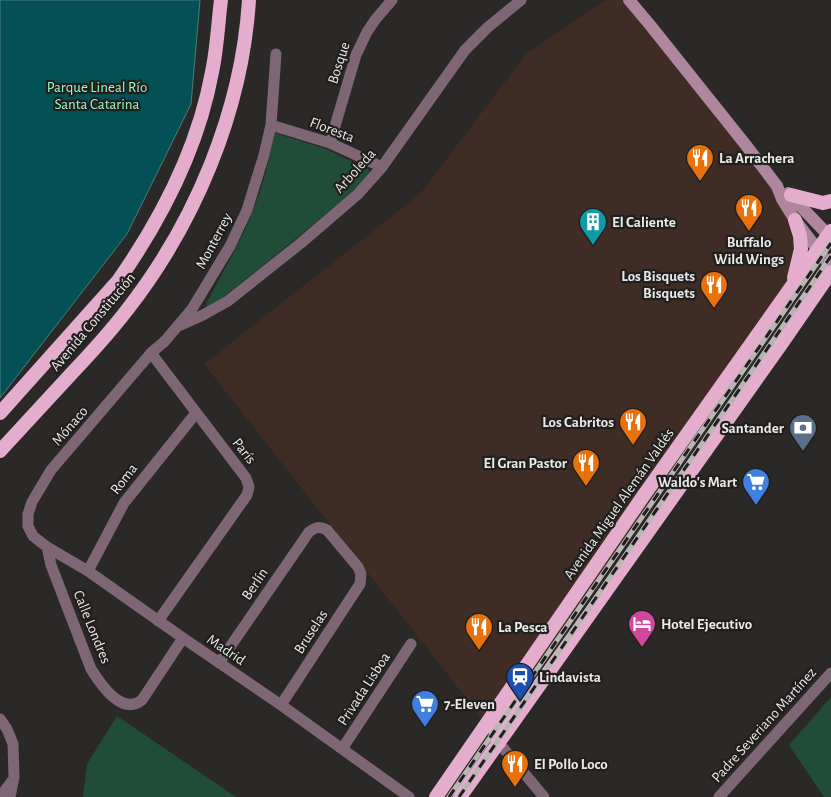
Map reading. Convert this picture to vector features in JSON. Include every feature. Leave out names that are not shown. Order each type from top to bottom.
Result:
[{"type":"highway","name":"Avenida Constitución","points":[[0,413],[118,281],[159,216],[182,170],[201,120],[213,72],[221,0]]},
{"type":"highway","name":"Avenida Constitución","points":[[0,451],[110,332],[144,288],[188,216],[207,173],[228,112],[241,58],[249,0]]},
{"type":"highway","points":[[791,195],[822,203],[831,202]]},
{"type":"highway","points":[[792,287],[801,250],[800,236],[795,220]]},
{"type":"highway","name":"Avenida Miguel Alemán Valdés","points":[[436,797],[644,495],[830,234]]},
{"type":"highway","points":[[460,797],[782,344],[831,272]]},
{"type":"highway","points":[[499,743],[496,737],[497,727],[522,688],[519,676]]},
{"type":"highway","points":[[450,797],[466,776],[486,760]]},
{"type":"main road","points":[[629,0],[708,96],[777,186],[795,220],[831,267]]},
{"type":"main road","points":[[777,186],[791,195],[830,234]]},
{"type":"street","name":"Bosque","points":[[330,143],[356,55],[366,32],[392,0]]},
{"type":"street","name":"Arboleda","points":[[178,326],[228,301],[301,243],[358,194],[382,167],[465,50],[487,28],[521,0]]},
{"type":"street","name":"Monterrey","points":[[151,353],[192,309],[239,229],[247,210],[271,125],[276,54]]},
{"type":"street","name":"Floresta","points":[[271,125],[330,143],[382,167]]},
{"type":"street","name":"París","points":[[151,353],[246,478],[249,487],[247,495],[158,621]]},
{"type":"street","name":"Mónaco","points":[[28,526],[28,514],[32,502],[52,470],[151,353]]},
{"type":"street","name":"Roma","points":[[88,571],[124,503],[196,413]]},
{"type":"street","name":"Madrid","points":[[28,526],[34,536],[47,547],[88,571],[410,797]]},
{"type":"street","name":"Berlín","points":[[219,663],[308,532],[314,528],[320,527],[327,530],[358,567],[361,574]]},
{"type":"street","name":"Calle Londres","points":[[47,547],[51,565],[92,669],[99,682],[118,701],[133,705],[142,700],[183,638]]},
{"type":"street","name":"Bruselas","points":[[281,705],[360,584],[361,574]]},
{"type":"street","name":"Privada Lisboa","points":[[342,749],[411,644]]},
{"type":"street","name":"Padre Severiano Martínez","points":[[719,797],[831,674]]},
{"type":"street","points":[[0,719],[7,729],[13,744],[14,778],[10,797]]},
{"type":"street","points":[[499,743],[544,797]]},
{"type":"street","points":[[0,796],[14,778]]},
{"type":"shaded area","points":[[605,0],[623,0],[825,255],[495,735],[204,364],[420,194],[526,54]]},
{"type":"green space","points":[[275,133],[326,149],[369,170],[370,175],[274,257],[215,304],[207,307],[206,304],[252,213],[267,167]]},
{"type":"green space","points":[[831,697],[831,797],[824,797],[789,745]]},
{"type":"green space","points":[[117,716],[236,797],[83,797],[87,764]]},
{"type":"water","name":"Parque Lineal Río Santa Catarina","points":[[0,0],[200,0],[191,104],[127,234],[0,398]]},
{"type":"railway","points":[[449,797],[831,243]]},
{"type":"railway","points":[[459,797],[831,256]]},
{"type":"place","name":"La Arrachera","points":[[700,182]]},
{"type":"place","name":"Buffalo Wild Wings","points":[[749,232]]},
{"type":"place","name":"El Caliente","points":[[593,246]]},
{"type":"place","name":"Los Bisquets Bisquets","points":[[714,309]]},
{"type":"place","name":"Los Cabritos","points":[[633,446]]},
{"type":"place","name":"Santander","points":[[803,452]]},
{"type":"place","name":"El Gran Pastor","points":[[586,487]]},
{"type":"place","name":"Waldo's Mart","points":[[756,506]]},
{"type":"place","name":"Hotel Ejecutivo","points":[[642,648]]},
{"type":"place","name":"La Pesca","points":[[479,651]]},
{"type":"place","name":"Lindavista","points":[[520,701]]},
{"type":"place","name":"7-Eleven","points":[[425,728]]},
{"type":"place","name":"El Pollo Loco","points":[[515,788]]}]
